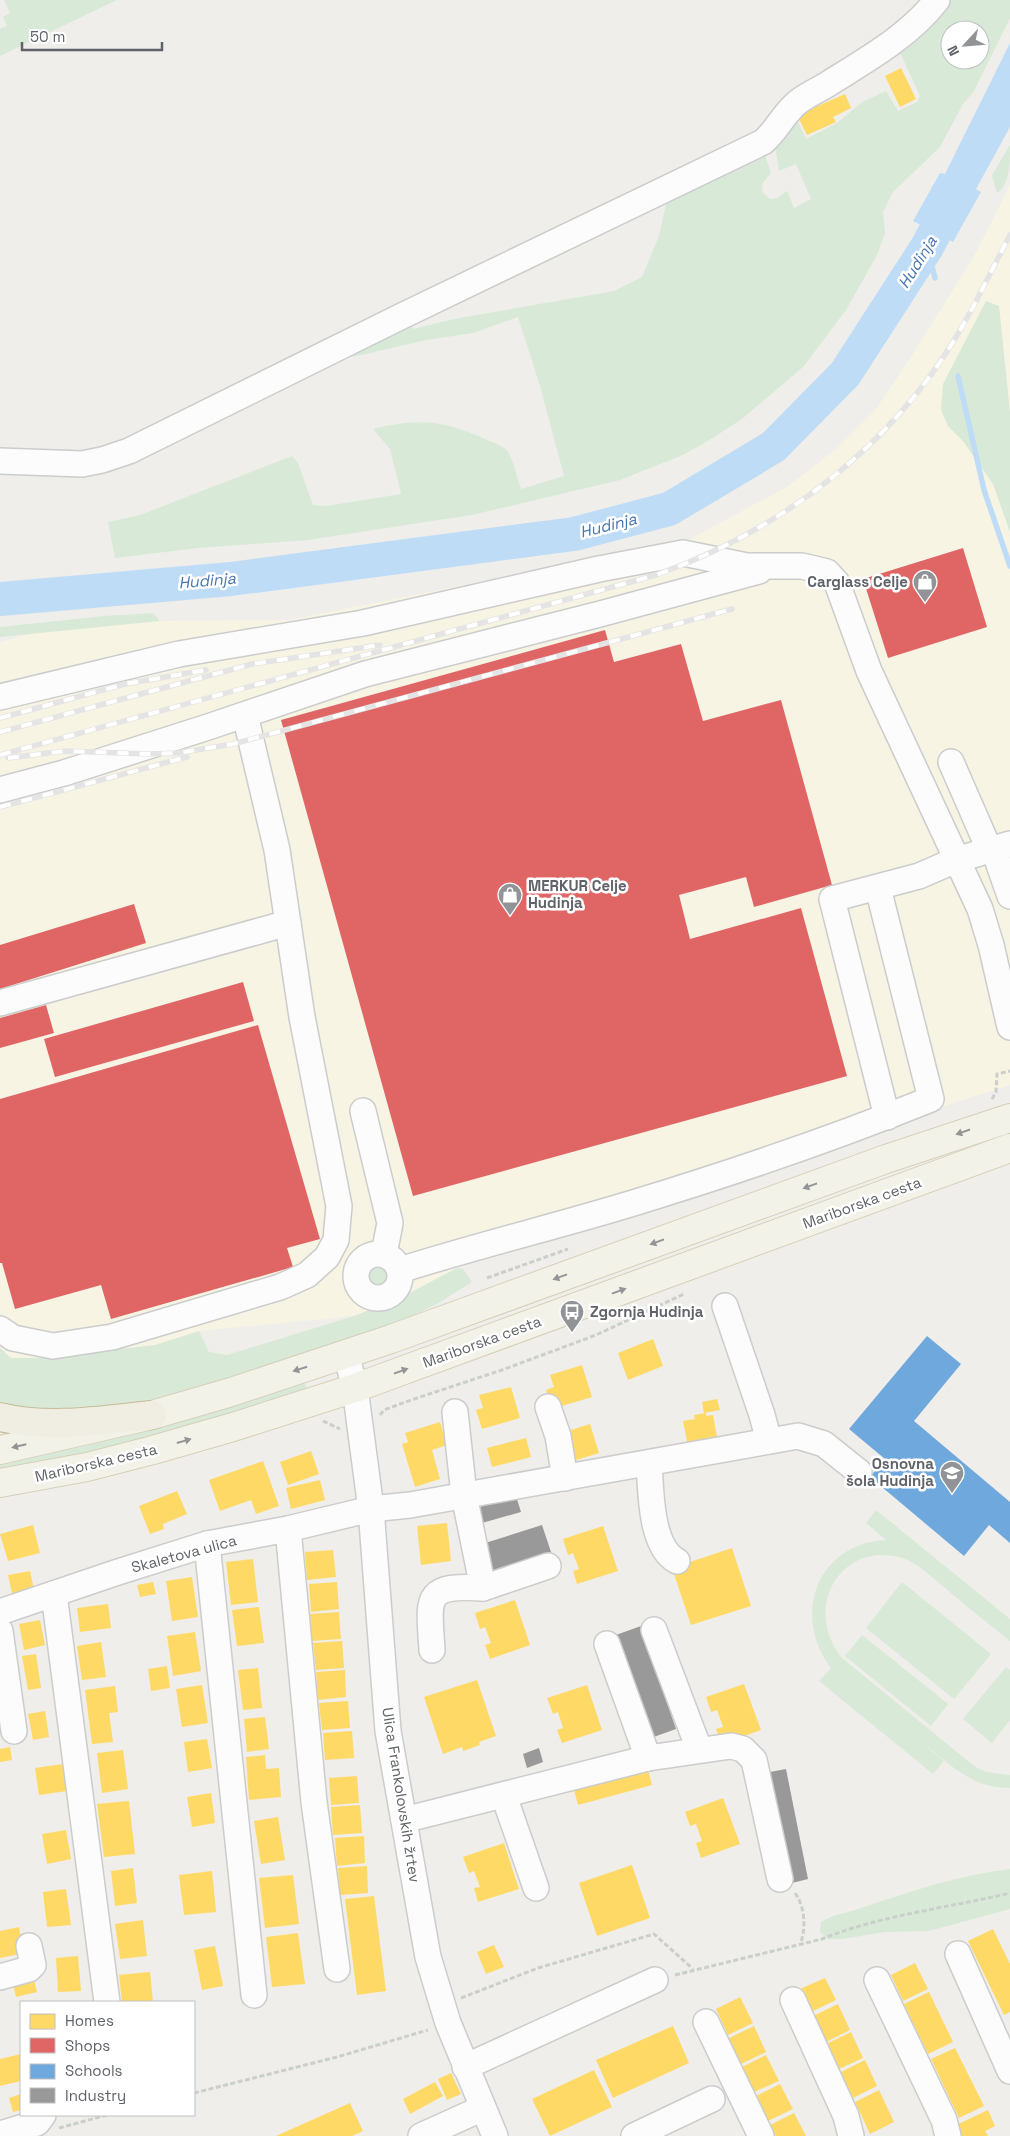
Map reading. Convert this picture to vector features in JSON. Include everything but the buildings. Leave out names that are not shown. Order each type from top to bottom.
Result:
[{"type":"highway","points":[[0,1417],[24,1423],[54,1424],[152,1415]]},
{"type":"main road","points":[[0,1450],[152,1415],[228,1393],[346,1354],[895,1156],[1010,1118]]},
{"type":"main road","name":"Mariborska cesta","points":[[0,1483],[87,1467],[153,1450],[355,1388],[1010,1148]]},
{"type":"street","points":[[0,461],[82,464],[129,451],[402,316],[763,142],[773,133],[787,112],[799,101],[830,83],[909,30],[937,0]]},
{"type":"street","points":[[0,697],[179,654],[363,623],[599,569],[683,553],[747,566],[802,566],[827,572],[837,583],[868,671],[980,909],[991,945],[1010,1027]]},
{"type":"street","points":[[0,790],[64,773],[365,674],[600,614],[776,566]]},
{"type":"street","points":[[0,1329],[13,1338],[53,1346],[112,1337],[280,1287],[307,1275],[327,1257],[336,1240],[339,1206],[302,1017],[277,850],[245,715]]},
{"type":"street","points":[[951,762],[1000,846]]},
{"type":"street","points":[[887,1117],[832,899],[919,876],[956,860],[1000,846]]},
{"type":"street","points":[[1000,846],[996,856],[1010,896]]},
{"type":"street","points":[[363,1111],[390,1222],[392,1262],[482,1245],[629,1204],[795,1150],[931,1099],[878,888]]},
{"type":"street","points":[[0,1003],[288,923]]},
{"type":"street","points":[[725,1306],[769,1441]]},
{"type":"street","name":"Ulica Frankolovskih žrtev","points":[[346,1354],[355,1388],[371,1509],[388,1731],[428,1957],[445,2014],[495,2136]]},
{"type":"street","points":[[548,1407],[558,1436],[565,1478]]},
{"type":"street","points":[[455,1412],[464,1495],[483,1588]]},
{"type":"street","name":"Skaletova ulica","points":[[0,1612],[207,1544],[288,1529],[371,1509],[565,1478],[736,1446],[798,1436],[824,1444],[859,1472]]},
{"type":"street","points":[[650,1463],[653,1513],[659,1536],[670,1558],[676,1561]]},
{"type":"street","points":[[288,1529],[314,1802],[338,1969]]},
{"type":"street","points":[[207,1544],[254,1995]]},
{"type":"street","points":[[432,1650],[429,1606],[432,1598],[438,1593],[451,1588],[483,1588],[548,1566]]},
{"type":"street","points":[[54,1594],[107,2001]]},
{"type":"street","points":[[654,1630],[699,1749]]},
{"type":"street","points":[[0,1631],[14,1731]]},
{"type":"street","points":[[607,1644],[648,1758]]},
{"type":"street","points":[[404,1820],[648,1758],[699,1749],[731,1746],[743,1749],[754,1760],[780,1880]]},
{"type":"street","points":[[504,1796],[536,1888]]},
{"type":"street","points":[[0,1977],[29,1969],[33,1965],[29,1946]]},
{"type":"street","points":[[958,1954],[1010,2071]]},
{"type":"street","points":[[465,2066],[655,1980]]},
{"type":"street","points":[[877,1980],[944,2120],[948,2136]]},
{"type":"street","points":[[793,2000],[846,2116],[852,2136]]},
{"type":"street","points":[[706,2022],[762,2136]]},
{"type":"street","points":[[648,2133],[712,2100]]},
{"type":"street","points":[[421,2136],[483,2108]]},
{"type":"street","points":[[0,2134],[43,2120]]},
{"type":"path","points":[[997,1074],[1010,1070]]},
{"type":"path","points":[[376,1420],[384,1410],[596,1335],[685,1293]]},
{"type":"path","points":[[318,1418],[338,1429]]},
{"type":"path","points":[[780,1880],[794,1891],[800,1902],[804,1928],[801,1942]]},
{"type":"path","points":[[655,1980],[801,1942],[822,1939],[840,1932],[885,1920],[1010,1893]]},
{"type":"path","points":[[195,2092],[393,2042],[538,1968],[654,1934],[693,1970]]},
{"type":"path","points":[[43,2120],[94,2116]]},
{"type":"shaded area","points":[[1010,185],[1010,1085],[454,1261],[457,1268],[398,1299],[354,1316],[199,1331],[155,1345],[105,1352],[42,1358],[11,1358],[0,1348],[0,642],[34,633],[150,621],[289,620],[688,540],[787,487],[836,449],[876,409],[974,256]]},
{"type":"green space","points":[[4,0],[117,0],[0,56],[0,29],[7,26],[3,17],[10,13]]},
{"type":"green space","points":[[942,0],[1010,0],[1010,18],[990,59],[990,20],[940,20],[940,70],[984,70],[974,91],[963,104],[940,147],[893,192],[883,212],[885,233],[877,255],[846,310],[804,366],[742,419],[711,439],[683,455],[620,480],[472,515],[308,540],[198,548],[115,558],[108,522],[140,515],[292,456],[298,463],[313,505],[326,506],[401,494],[390,449],[373,429],[389,425],[417,422],[443,425],[498,444],[508,452],[521,489],[564,476],[540,386],[518,317],[473,333],[426,340],[353,357],[350,347],[406,320],[413,329],[454,319],[614,291],[642,277],[659,236],[668,195],[759,149],[765,155],[771,173],[762,184],[763,193],[770,199],[777,198],[787,191],[794,208],[811,199],[796,164],[779,171],[774,140],[793,111],[806,139],[837,123],[862,102],[886,91],[898,111],[917,102],[920,96],[896,44]]},
{"type":"green space","points":[[1010,145],[1007,179],[1005,185],[997,193],[992,175]]},
{"type":"green space","points":[[986,301],[999,306],[1010,412],[1010,532],[993,484],[963,441],[948,426],[941,410],[943,384]]},
{"type":"green space","points":[[153,613],[160,621],[0,637],[0,627]]},
{"type":"green space","points":[[379,1262],[388,1266],[392,1275],[388,1284],[379,1288],[370,1284],[366,1275],[370,1266]]},
{"type":"green space","points":[[457,1268],[463,1269],[472,1282],[437,1304],[386,1328],[159,1402],[123,1407],[0,1412],[0,1348],[11,1358],[42,1358],[155,1345],[199,1331],[209,1352],[227,1355],[354,1316],[398,1299]]},
{"type":"green space","points":[[304,1382],[309,1392],[151,1439],[0,1473],[0,1462],[85,1446]]},
{"type":"green space","points":[[876,1510],[1010,1619],[1010,1641],[920,1567],[902,1558],[880,1555],[861,1559],[845,1569],[834,1583],[827,1600],[826,1619],[831,1639],[842,1658],[974,1766],[986,1772],[1010,1775],[1010,1788],[983,1784],[971,1779],[951,1766],[920,1741],[944,1761],[933,1774],[819,1681],[831,1668],[819,1648],[813,1626],[813,1605],[818,1586],[828,1568],[843,1554],[862,1544],[886,1540],[866,1523]]},
{"type":"green space","points":[[902,1582],[991,1654],[954,1699],[866,1628]]},
{"type":"green space","points":[[862,1635],[948,1704],[931,1726],[845,1656]]},
{"type":"green space","points":[[1006,1667],[1010,1670],[1010,1720],[992,1743],[963,1719]]},
{"type":"green space","points":[[1010,1869],[1010,1909],[929,1931],[885,1932],[842,1939],[828,1939],[820,1932],[821,1922],[837,1915],[936,1884],[972,1875]]},
{"type":"water","points":[[1010,43],[1010,127],[976,189],[981,192],[953,242],[913,221],[940,173],[945,174]]},
{"type":"waterway","name":"Hudinja","points":[[0,599],[231,579],[574,534],[669,509],[773,447],[845,374],[927,247],[957,191]]},
{"type":"waterway","points":[[927,247],[935,278]]},
{"type":"waterway","points":[[958,376],[984,490],[1010,566]]},
{"type":"railway","points":[[0,755],[656,575],[702,556],[747,534],[789,509],[829,480],[866,448],[901,413],[932,374],[959,332],[1010,235]]},
{"type":"railway","points":[[8,758],[65,751],[149,754],[178,753],[233,744],[732,609]]},
{"type":"railway","points":[[0,732],[252,664],[380,645]]},
{"type":"railway","points":[[0,718],[125,684],[206,670]]},
{"type":"railway","points":[[0,807],[187,757]]},
{"type":"place","name":"Carglass Celje","points":[[925,603]]},
{"type":"place","name":"MERKUR Celje Hudinja","points":[[510,916]]},
{"type":"place","name":"Zgornja Hudinja","points":[[572,1333]]},
{"type":"place","name":"Osnovna šola Hudinja","points":[[952,1494]]}]
